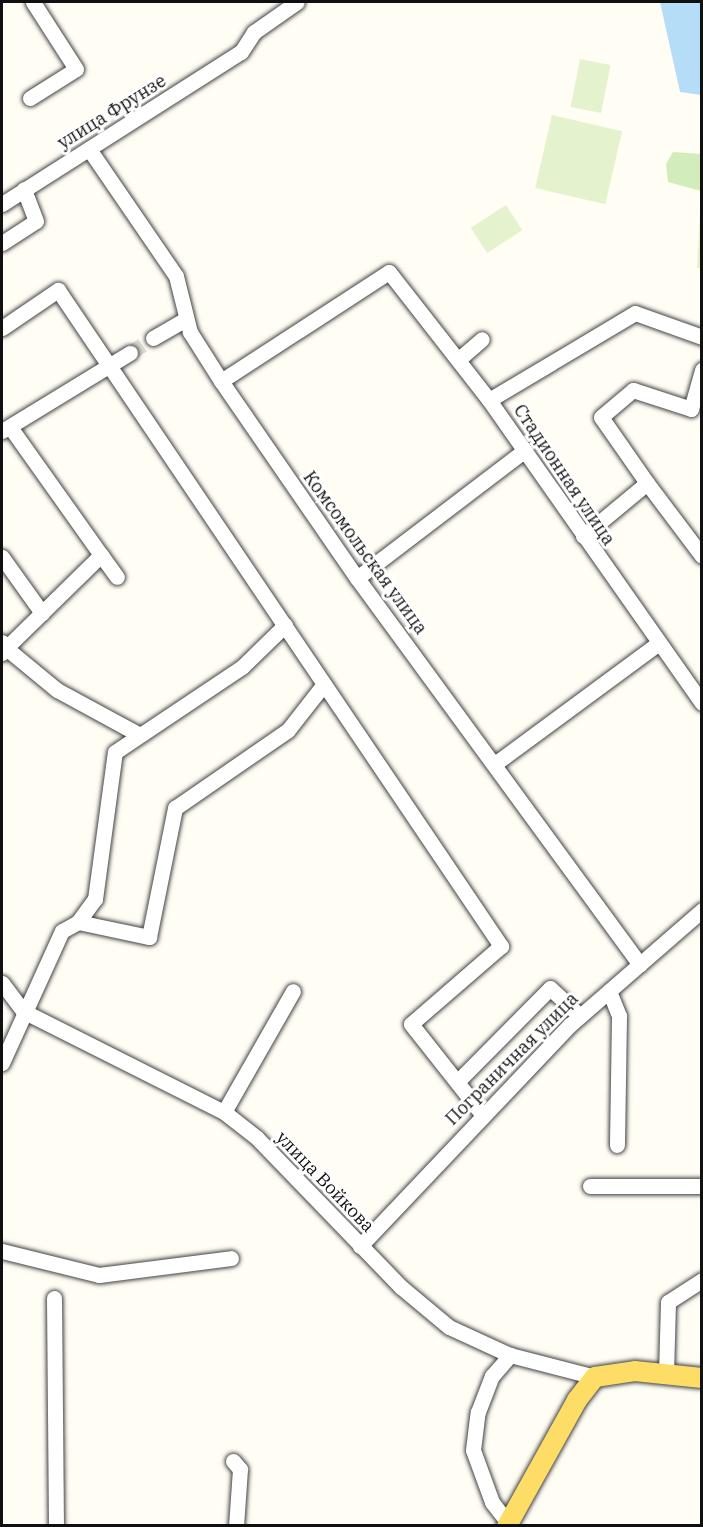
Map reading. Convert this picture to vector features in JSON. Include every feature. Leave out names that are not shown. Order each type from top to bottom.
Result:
[{"type":"main road","points":[[508,1525],[577,1400],[595,1377],[635,1371],[702,1378]]},
{"type":"street","points":[[30,98],[76,69],[33,2]]},
{"type":"street","name":"улица Фрунзе","points":[[2,204],[242,52],[254,32],[297,2]]},
{"type":"street","name":"Комсомольская улица","points":[[89,149],[176,276],[186,319],[221,381],[357,578],[495,763],[640,964]]},
{"type":"street","points":[[2,243],[36,221],[24,189]]},
{"type":"street","name":"Стадионная улица","points":[[221,381],[389,272],[489,400],[656,645],[702,703]]},
{"type":"street","points":[[2,328],[58,290],[501,946],[411,1024],[482,1114]]},
{"type":"street","points":[[489,400],[635,313],[702,337]]},
{"type":"street","points":[[153,339],[186,319]]},
{"type":"street","points":[[459,359],[482,339]]},
{"type":"street","points":[[117,577],[6,429],[130,353]]},
{"type":"street","points":[[702,370],[696,410],[633,390],[601,417],[646,483],[702,556]]},
{"type":"street","points":[[357,578],[524,451]]},
{"type":"street","points":[[583,536],[646,483]]},
{"type":"street","points":[[101,555],[42,613],[3,647],[57,690],[140,735]]},
{"type":"street","points":[[2,557],[42,613]]},
{"type":"street","points":[[2,1063],[23,1011],[62,931],[78,922],[95,899],[115,752],[242,667],[285,625]]},
{"type":"street","points":[[495,763],[656,645]]},
{"type":"street","points":[[78,922],[149,937],[175,808],[288,730],[324,684]]},
{"type":"street","name":"Пограничная улица","points":[[360,1246],[482,1114],[580,1016],[702,910]]},
{"type":"street","points":[[2,983],[23,1011]]},
{"type":"street","points":[[457,1082],[550,987],[580,1016]]},
{"type":"street","points":[[224,1112],[293,991]]},
{"type":"street","points":[[609,991],[619,1016],[617,1145]]},
{"type":"street","name":"улица Войкова","points":[[23,1011],[224,1112],[360,1246],[449,1327],[510,1354],[595,1377]]},
{"type":"street","points":[[590,1186],[702,1186]]},
{"type":"street","points":[[2,1251],[99,1275],[231,1258]]},
{"type":"street","points":[[666,1374],[668,1302],[702,1280]]},
{"type":"street","points":[[54,1298],[56,1526]]},
{"type":"street","points":[[508,1525],[492,1502],[473,1450],[478,1412],[492,1376],[510,1354]]},
{"type":"street","points":[[233,1461],[240,1469],[236,1526]]},
{"type":"green space","points":[[580,59],[610,65],[601,113],[571,107]]},
{"type":"green space","points":[[552,115],[622,131],[605,204],[535,188]]},
{"type":"green space","points":[[673,152],[701,154],[701,191],[668,182],[666,164]]},
{"type":"green space","points":[[506,205],[522,230],[487,253],[471,228]]},
{"type":"green space","points":[[700,214],[702,214],[701,268],[697,268]]},
{"type":"water","points":[[660,2],[701,2],[701,95],[680,92]]},
{"type":"tunnel","points":[[130,353],[153,338]]}]
